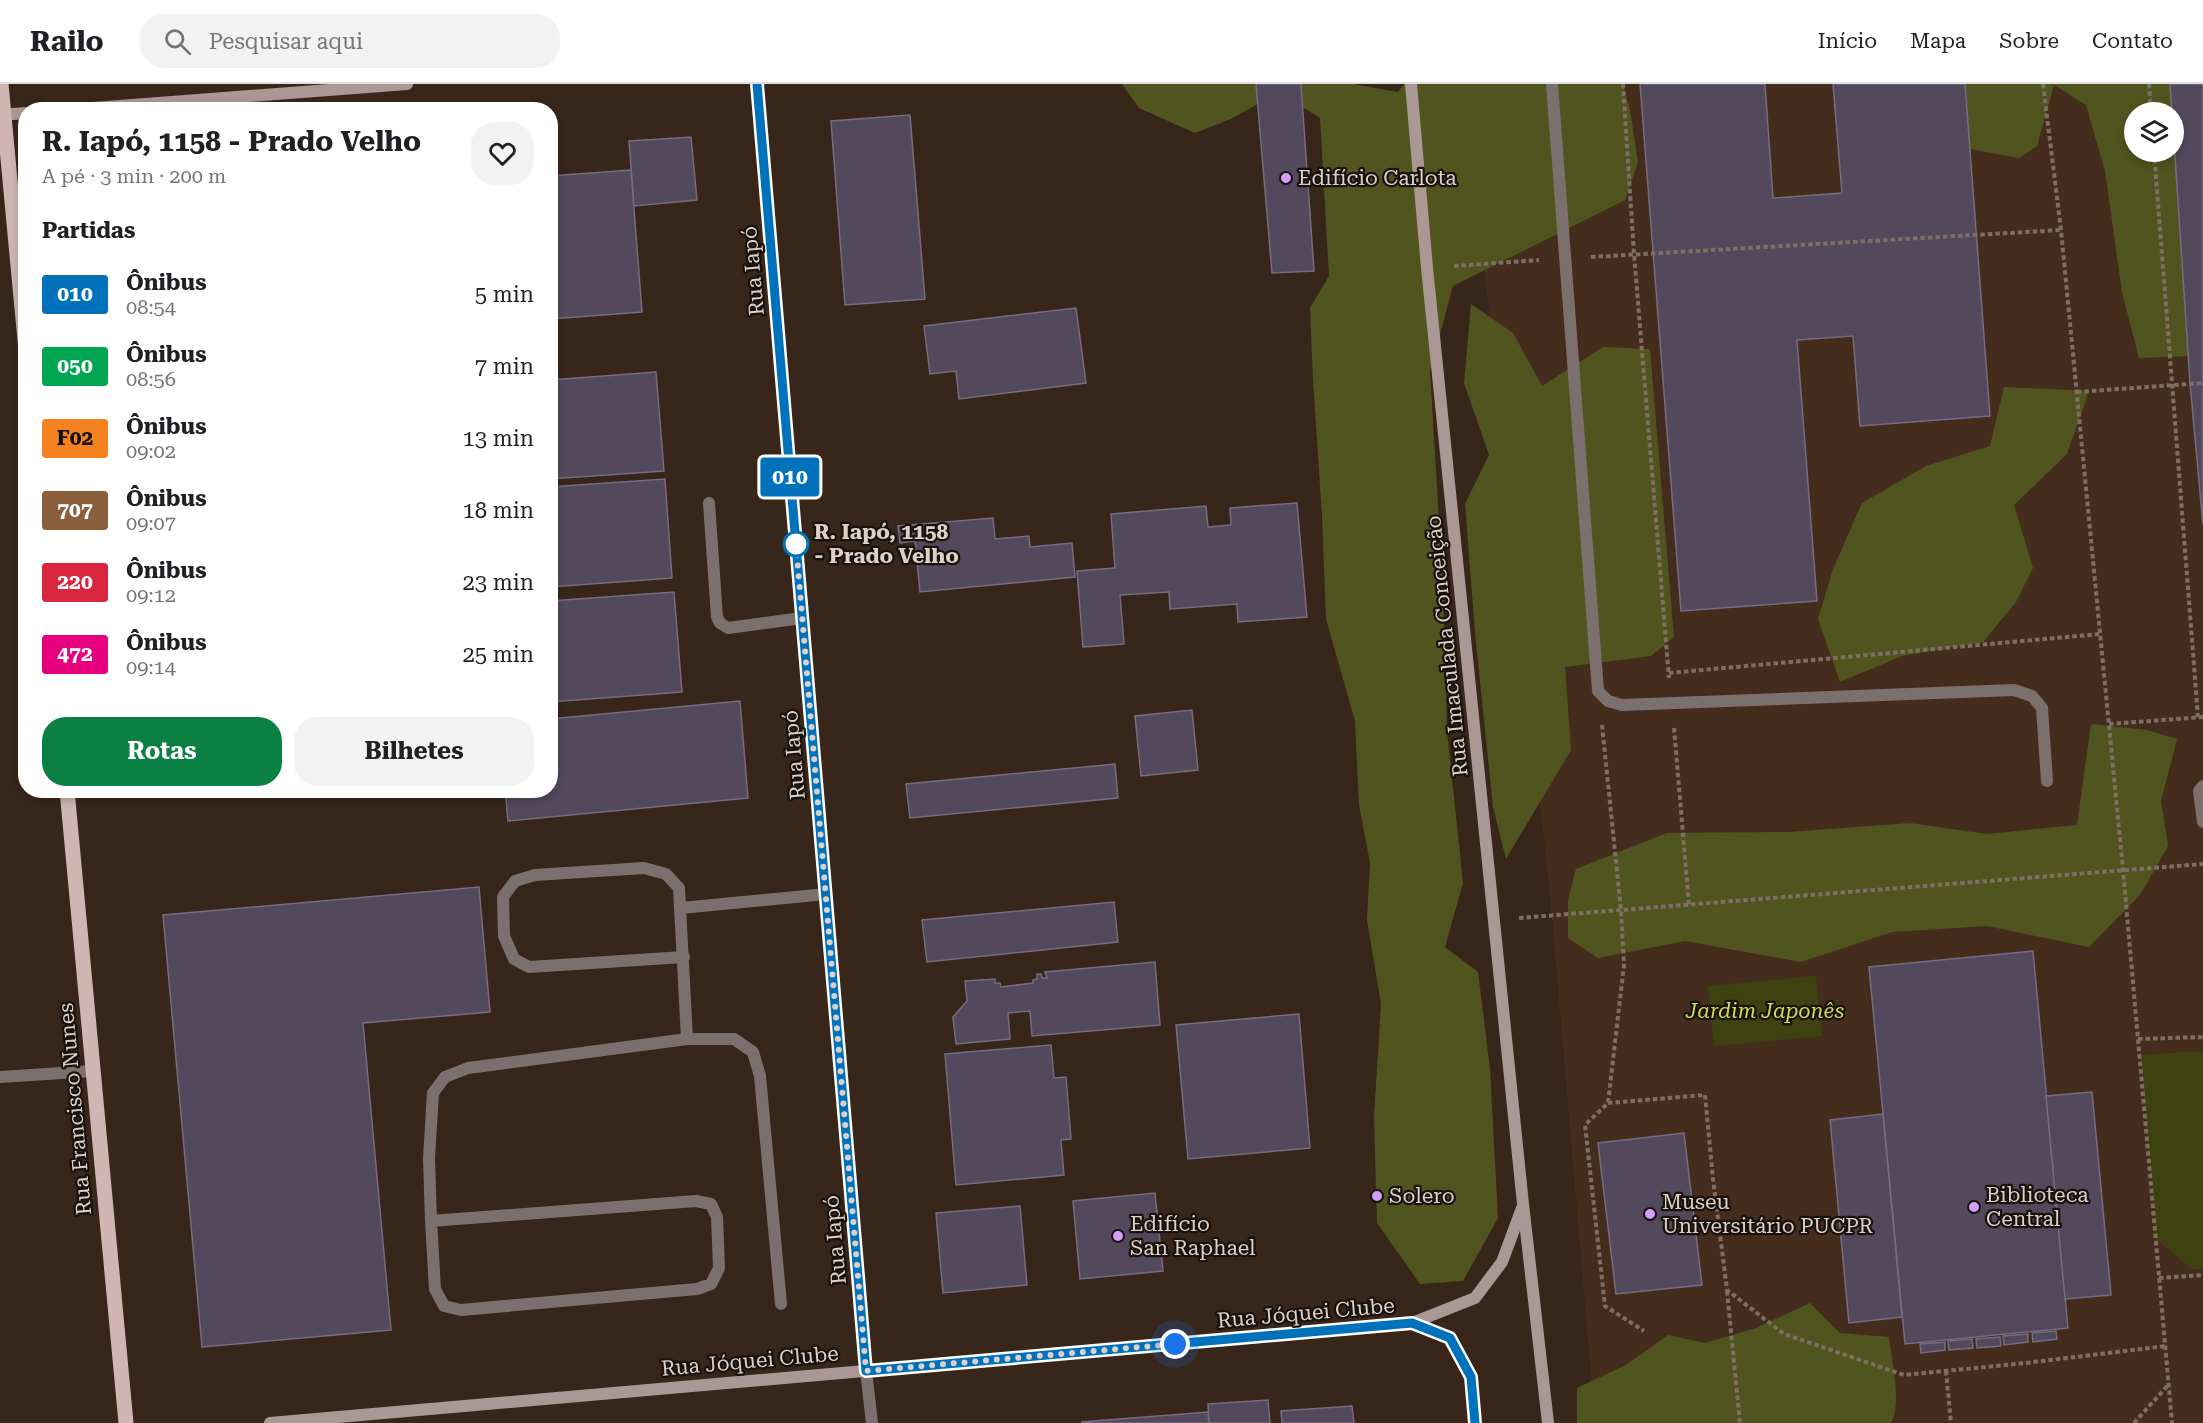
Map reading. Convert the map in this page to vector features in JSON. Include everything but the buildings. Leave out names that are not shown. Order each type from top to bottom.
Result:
[{"type":"main road","points":[[1,84],[18,272]]},
{"type":"main road","points":[[172,102],[407,84]]},
{"type":"main road","name":"Rua Iapó","points":[[757,84],[866,1371]]},
{"type":"main road","name":"Rua Imaculada Conceição","points":[[1411,84],[1427,268],[1523,1204],[1548,1423]]},
{"type":"main road","points":[[2,114],[18,113]]},
{"type":"main road","name":"Rua Francisco Nunes","points":[[68,798],[126,1423]]},
{"type":"main road","name":"Rua Imaculada Conceição","points":[[1412,1323],[1475,1298],[1502,1262],[1523,1204]]},
{"type":"main road","points":[[1412,1323],[1450,1338],[1471,1377],[1475,1423]]},
{"type":"main road","name":"Rua Jóquei Clube","points":[[270,1423],[1412,1323]]},
{"type":"street","points":[[1552,84],[1598,691],[1608,701],[1622,705],[2014,690],[2032,696],[2042,708],[2047,781]]},
{"type":"street","points":[[709,503],[717,617],[720,623],[728,628],[802,618]]},
{"type":"street","points":[[2203,786],[2199,791],[2203,822]]},
{"type":"street","points":[[684,957],[529,967],[514,959],[504,936],[502,897],[515,881],[535,876],[644,868],[666,874],[679,888],[684,957],[687,1039]]},
{"type":"street","points":[[681,908],[826,894]]},
{"type":"street","points":[[431,1221],[696,1200],[711,1204],[717,1216],[719,1268],[711,1284],[697,1289],[460,1310],[444,1306],[435,1289],[431,1221],[429,1158],[433,1093],[445,1077],[468,1068],[687,1039],[734,1039],[753,1052],[760,1076],[781,1304]]},
{"type":"street","points":[[0,1077],[93,1071]]},
{"type":"street","name":"Rua Iapó","points":[[866,1371],[872,1423]]},
{"type":"path","points":[[1623,84],[1634,254],[1689,905]]},
{"type":"path","points":[[2043,84],[2061,230],[2109,724],[2172,1423]]},
{"type":"path","points":[[2149,84],[2150,102]]},
{"type":"path","points":[[2109,724],[2201,717],[2171,385],[2155,162]]},
{"type":"path","points":[[1427,268],[2061,230]]},
{"type":"path","points":[[2077,392],[2203,383]]},
{"type":"path","points":[[1669,672],[2100,634]]},
{"type":"path","points":[[1598,691],[1621,910],[1624,965],[1608,1103]]},
{"type":"path","points":[[1494,919],[2203,864]]},
{"type":"path","points":[[2138,1039],[2203,1037]]},
{"type":"path","points":[[1644,1331],[1605,1306],[1585,1125],[1608,1103],[1705,1095],[1740,1423]]},
{"type":"path","points":[[2159,1278],[2203,1275]]},
{"type":"path","points":[[1727,1290],[1784,1334],[1905,1375],[2166,1346]]},
{"type":"path","points":[[1946,1371],[1951,1423]]},
{"type":"path","points":[[2134,1423],[2169,1384]]},
{"type":"shaded area","points":[[1465,84],[2203,84],[2203,1423],[1595,1423],[1552,916]]},
{"type":"green space","points":[[1122,84],[1353,84],[1398,92],[1404,84],[1623,84],[1630,110],[1638,162],[1625,200],[1453,286],[1430,371],[1443,586],[1447,731],[1463,883],[1445,947],[1478,972],[1490,1069],[1498,1218],[1463,1281],[1420,1284],[1377,1223],[1374,1116],[1381,1004],[1367,920],[1370,863],[1359,805],[1355,721],[1326,619],[1313,380],[1310,308],[1329,276],[1320,118],[1279,92],[1231,119],[1195,133],[1139,108]]},
{"type":"green space","points":[[1965,84],[2170,84],[2171,102],[2124,102],[2124,162],[2175,162],[2188,356],[2139,358],[2122,292],[2105,171],[2086,105],[2054,85],[2037,146],[2019,158],[1970,149]]},
{"type":"green space","points":[[1471,304],[1513,333],[1542,386],[1603,347],[1650,349],[1674,637],[1651,656],[1565,667],[1571,750],[1506,859],[1493,807],[1475,633],[1465,504],[1489,455],[1464,383]]},
{"type":"green space","points":[[2004,387],[2089,391],[2067,454],[2014,505],[2033,568],[2016,602],[1983,642],[1902,656],[1840,682],[1818,619],[1833,569],[1862,503],[1926,466],[1990,446]]},
{"type":"green space","points":[[2091,724],[2147,730],[2177,739],[2161,801],[2168,846],[2140,895],[2089,947],[1987,926],[1892,932],[1801,962],[1685,941],[1598,958],[1568,938],[1568,900],[1576,869],[1667,833],[1789,832],[1910,823],[1987,834],[2077,825]]},
{"type":"green space","name":"Jardim Japonês","points":[[1816,976],[1822,1036],[1714,1046],[1708,986]]},
{"type":"green space","points":[[2203,1051],[2203,1269],[2192,1269],[2156,1239],[2140,1055]]},
{"type":"green space","points":[[1810,1303],[1840,1333],[1889,1337],[1896,1394],[1894,1416],[1890,1423],[1577,1423],[1577,1388],[1626,1365],[1668,1335],[1705,1343],[1756,1328]]},
{"type":"bus line","name":"010","points":[[757,84],[866,1371],[1412,1323],[1450,1338],[1471,1377],[1475,1423]]},
{"type":"place","name":"Edifício Carlota","points":[[1286,178]]},
{"type":"place","name":"R. Iapó, 1158 - Prado Velho","points":[[796,544]]},
{"type":"place","name":"Solero","points":[[1377,1196]]},
{"type":"place","name":"Biblioteca Central","points":[[1974,1207]]},
{"type":"place","name":"Museu Universitário PUCPR","points":[[1650,1214]]},
{"type":"place","name":"Edifício San Raphael","points":[[1118,1236]]},
{"type":"route","points":[[796,544],[866,1371],[1175,1344]]}]
